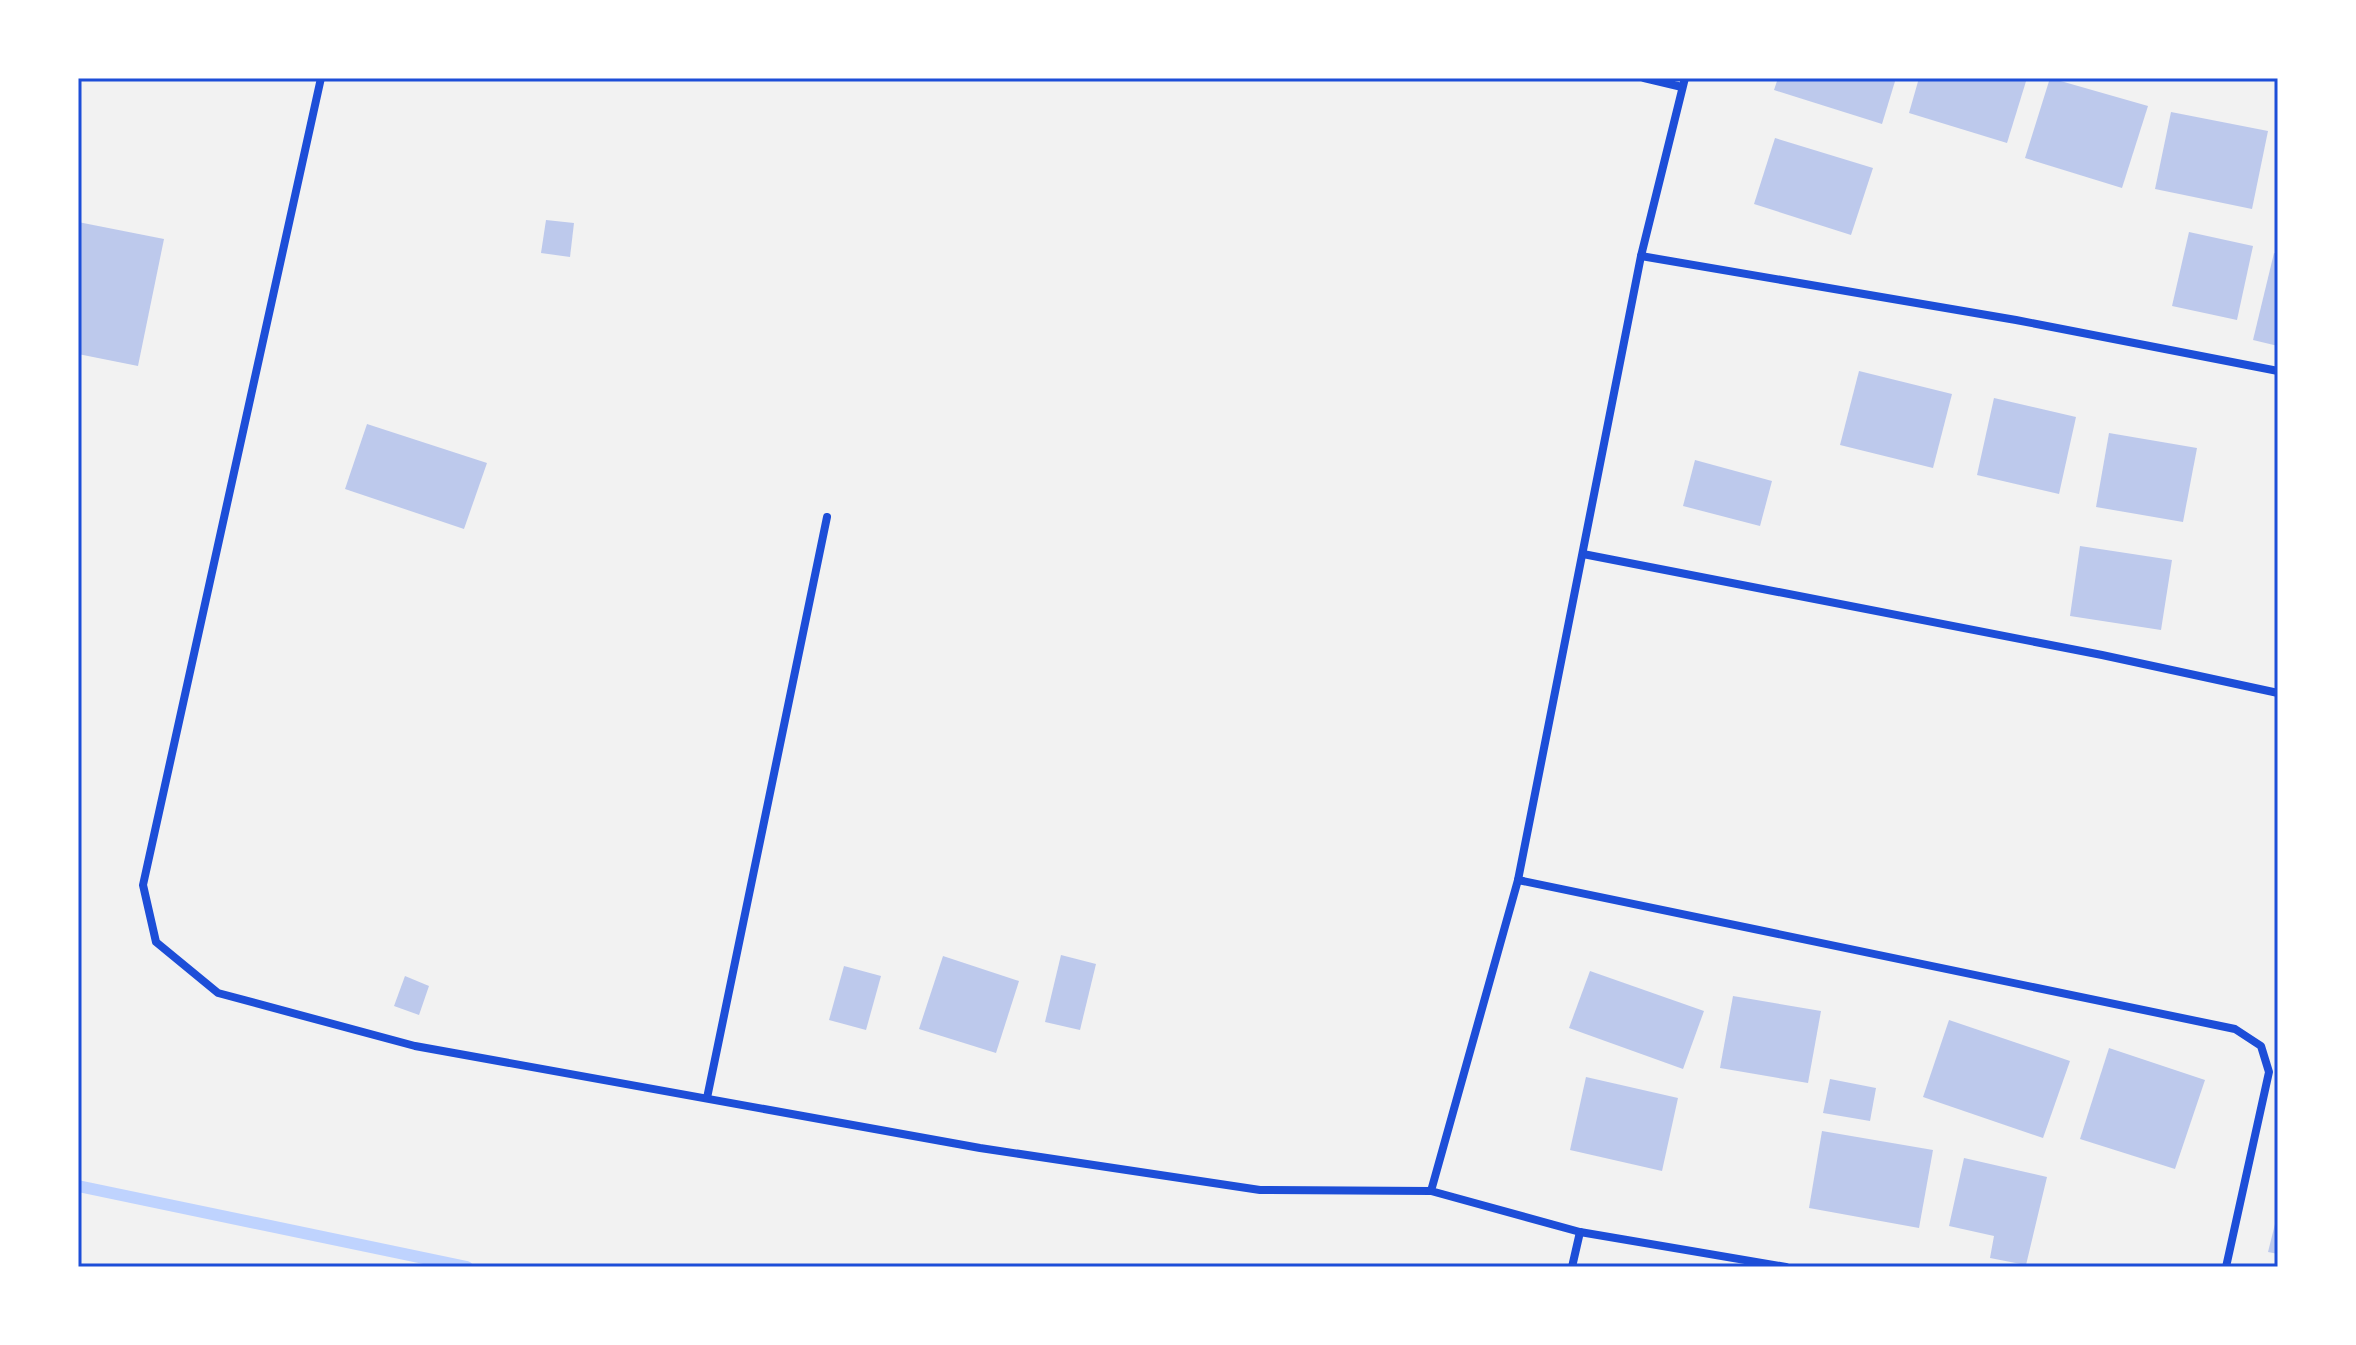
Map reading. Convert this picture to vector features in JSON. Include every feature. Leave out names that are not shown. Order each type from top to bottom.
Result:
[{"type":"street","points":[[321,78],[143,885],[156,942],[218,993],[415,1046],[980,1148],[1260,1190],[1431,1191],[1580,1232],[1786,1267]]},
{"type":"street","points":[[1431,1191],[1518,880],[1641,256],[1684,83],[1644,78]]},
{"type":"street","points":[[1641,256],[2016,320],[2278,371]]},
{"type":"street","points":[[707,1098],[827,517]]},
{"type":"street","points":[[1583,554],[2102,655],[2278,693]]},
{"type":"street","points":[[1518,880],[2235,1029],[2261,1046],[2269,1072],[2226,1267]]},
{"type":"street","points":[[1572,1267],[1580,1232]]},
{"type":"building","points":[[1778,78],[1896,78],[1882,124],[1774,90]]},
{"type":"building","points":[[1919,78],[2027,78],[2007,143],[1909,113]]},
{"type":"building","points":[[2050,78],[2148,106],[2122,188],[2025,158]]},
{"type":"building","points":[[2171,112],[2268,131],[2252,209],[2155,189]]},
{"type":"building","points":[[1775,138],[1873,168],[1851,235],[1754,204]]},
{"type":"building","points":[[546,220],[574,223],[570,257],[541,253]]},
{"type":"building","points":[[78,222],[164,239],[138,366],[78,354]]},
{"type":"building","points":[[2189,232],[2253,246],[2237,320],[2172,306]]},
{"type":"building","points":[[2274,253],[2278,254],[2278,346],[2253,340]]},
{"type":"building","points":[[1859,371],[1952,394],[1933,468],[1840,445]]},
{"type":"building","points":[[1994,398],[2076,417],[2059,494],[1977,475]]},
{"type":"building","points":[[367,424],[487,463],[464,529],[345,489]]},
{"type":"building","points":[[2109,433],[2197,448],[2183,522],[2096,507]]},
{"type":"building","points":[[1695,460],[1772,481],[1760,526],[1683,506]]},
{"type":"building","points":[[2080,546],[2172,560],[2161,630],[2070,616]]},
{"type":"building","points":[[1061,955],[1096,964],[1080,1030],[1045,1022]]},
{"type":"building","points":[[943,956],[1019,981],[996,1053],[919,1029]]},
{"type":"building","points":[[844,966],[881,976],[866,1030],[829,1020]]},
{"type":"building","points":[[1590,971],[1704,1011],[1683,1069],[1569,1028]]},
{"type":"building","points":[[405,976],[429,986],[419,1015],[394,1006]]},
{"type":"building","points":[[1733,996],[1821,1011],[1808,1083],[1720,1068]]},
{"type":"building","points":[[1949,1020],[2070,1061],[2043,1138],[1923,1097]]},
{"type":"building","points":[[2109,1048],[2205,1080],[2175,1169],[2080,1139]]},
{"type":"building","points":[[1586,1077],[1678,1098],[1662,1171],[1570,1150]]},
{"type":"building","points":[[1830,1079],[1876,1088],[1870,1121],[1823,1113]]},
{"type":"building","points":[[1822,1131],[1933,1150],[1919,1228],[1809,1208]]},
{"type":"building","points":[[1964,1158],[2047,1177],[2026,1265],[1990,1258],[1994,1236],[1949,1226]]},
{"type":"building","points":[[2278,1216],[2278,1254],[2268,1252]]},
{"type":"waterway","points":[[78,1186],[467,1267]]}]
